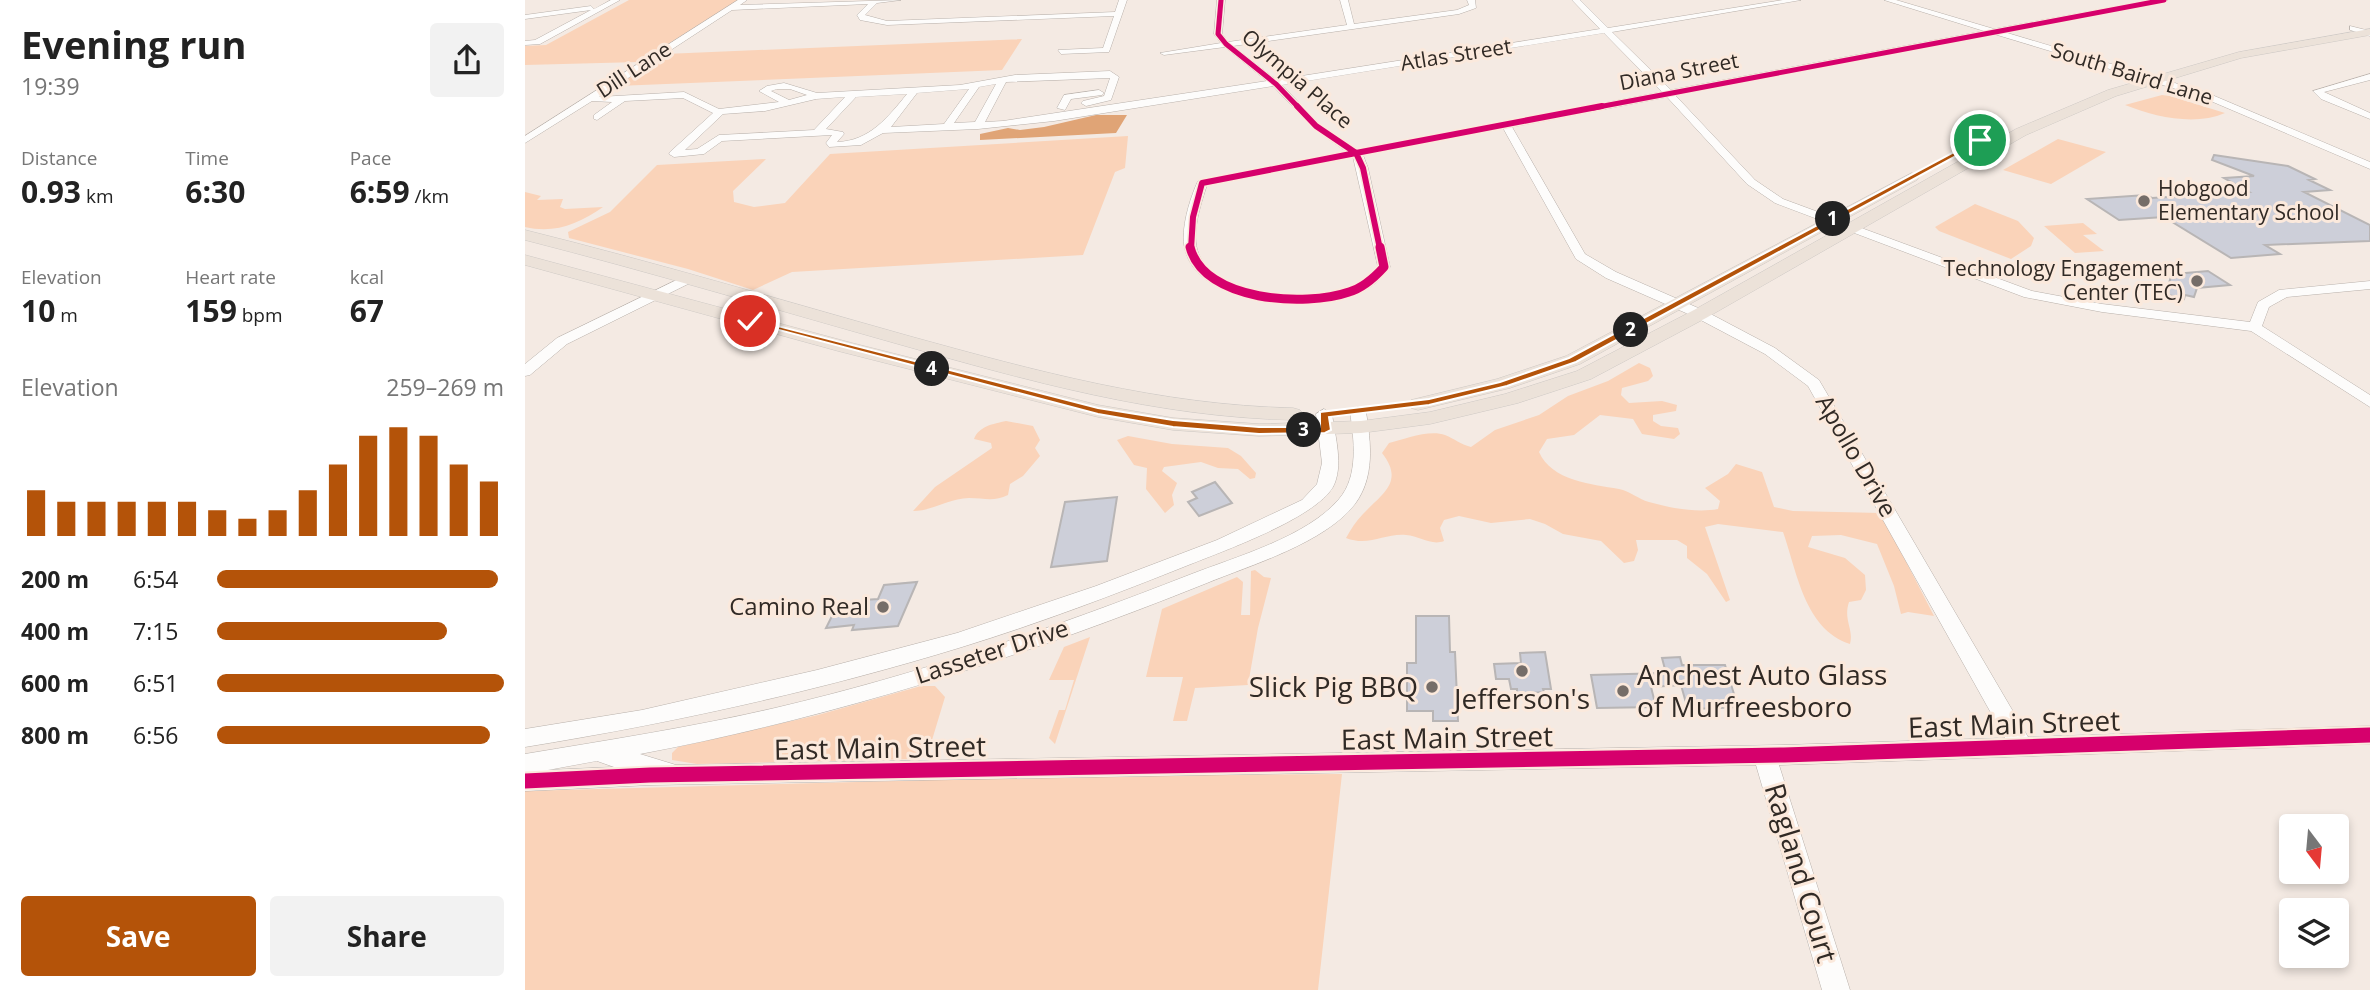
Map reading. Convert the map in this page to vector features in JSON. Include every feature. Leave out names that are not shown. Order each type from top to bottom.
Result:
[{"type":"main road","points":[[1359,419],[1503,384],[1573,360],[2025,117],[2064,100],[2145,77],[2239,55],[2366,30]]},
{"type":"main road","points":[[525,260],[1098,411],[1185,425],[1259,430],[1359,419],[1430,418],[1523,395],[1584,375],[1700,314],[2021,132],[2145,77]]},
{"type":"main road","points":[[525,235],[1033,377],[1131,400],[1204,411],[1324,422]]},
{"type":"street","points":[[525,43],[537,42],[616,0]]},
{"type":"street","name":"Dill Lane","points":[[525,140],[743,0]]},
{"type":"street","points":[[730,8],[897,0]]},
{"type":"street","points":[[1061,52],[1106,50],[1123,0]]},
{"type":"street","name":"Olympia Place","points":[[1221,0],[1218,34],[1226,44],[1276,84],[1316,127],[1357,153],[1363,169],[1384,267],[1373,280],[1349,292],[1314,298]]},
{"type":"street","points":[[1344,0],[1351,27]]},
{"type":"street","points":[[1576,0],[1751,182],[1779,201],[2029,294],[2102,308],[2255,327],[2370,402]]},
{"type":"street","name":"Atlas Street","points":[[883,130],[978,125],[1060,113],[1114,109],[1797,0]]},
{"type":"street","name":"South Baird Lane","points":[[1888,0],[2229,103],[2370,166]]},
{"type":"street","name":"Diana Street","points":[[1314,298],[1259,296],[1235,289],[1205,274],[1191,250],[1197,199],[1202,183],[2164,0]]},
{"type":"street","points":[[874,2],[861,15],[863,18],[887,23],[1118,14]]},
{"type":"street","points":[[1164,53],[1351,27],[1470,4]]},
{"type":"street","points":[[528,18],[556,8],[605,6]]},
{"type":"street","points":[[525,36],[550,35]]},
{"type":"street","points":[[590,98],[601,100],[684,95],[718,112],[749,110],[815,96],[914,91],[1003,80],[1109,74],[1115,77],[1110,92],[1067,97],[1060,113]]},
{"type":"street","points":[[2370,77],[2318,91],[2324,97],[2370,116]]},
{"type":"street","points":[[978,125],[1003,80]]},
{"type":"street","points":[[788,103],[764,91],[787,85],[796,86],[815,96]]},
{"type":"street","points":[[947,127],[976,85]]},
{"type":"street","points":[[719,138],[817,133],[839,134],[831,143],[833,145],[860,142],[870,132],[883,130],[914,91]]},
{"type":"street","points":[[817,133],[853,94]]},
{"type":"street","points":[[597,117],[624,97]]},
{"type":"street","points":[[739,120],[749,110]]},
{"type":"street","points":[[718,112],[718,115],[674,154],[700,152],[729,129]]},
{"type":"street","name":"Apollo Drive","points":[[1506,125],[1580,256],[1611,275],[1700,314],[1770,351],[1814,383],[2021,746]]},
{"type":"street","points":[[525,372],[562,341],[687,279]]},
{"type":"street","points":[[2255,327],[2263,305],[2284,293],[2370,285]]},
{"type":"street","name":"Lasseter Drive","points":[[525,764],[809,708],[968,662],[1118,611],[1239,562],[1314,527],[1340,510],[1357,487],[1362,461],[1359,419]]},
{"type":"street","name":"Lasseter Drive","points":[[525,738],[603,727],[817,678],[959,639],[1103,591],[1227,542],[1308,504],[1325,485],[1330,463],[1324,422]]},
{"type":"street","points":[[603,727],[596,752],[643,762],[680,775]]},
{"type":"street","name":"East Main Street","points":[[525,781],[680,775],[1765,756],[2370,735]]},
{"type":"street","name":"Ragland Court","points":[[1765,756],[1836,990]]},
{"type":"shaded area","points":[[629,0],[739,0],[639,62],[525,65],[525,46],[546,45]]},
{"type":"shaded area","points":[[1022,39],[1002,70],[617,86],[665,54]]},
{"type":"shaded area","points":[[2162,95],[2225,113],[2201,119],[2175,118],[2125,105]]},
{"type":"shaded area","points":[[1096,115],[1127,115],[1116,133],[980,140],[980,134],[1008,128],[1020,130],[1044,127]]},
{"type":"shaded area","points":[[1128,136],[1125,168],[1115,172],[1083,255],[792,272],[753,290],[688,269],[569,238],[568,232],[610,212],[657,165],[766,159],[733,191],[734,202],[754,207],[785,203],[830,154]]},
{"type":"shaded area","points":[[2058,139],[2106,152],[2051,184],[2003,170]]},
{"type":"shaded area","points":[[525,192],[541,196],[537,200],[563,199],[560,207],[565,209],[603,207],[566,226],[546,229],[525,227]]},
{"type":"shaded area","points":[[1975,204],[2018,221],[2034,238],[2031,246],[2011,259],[1939,231],[1935,227]]},
{"type":"shaded area","points":[[2083,223],[2097,234],[2083,235],[2104,251],[2075,253],[2044,226]]},
{"type":"shaded area","points":[[1639,363],[1650,368],[1653,376],[1648,381],[1622,388],[1621,395],[1629,403],[1662,401],[1677,405],[1676,411],[1653,415],[1653,421],[1661,426],[1678,428],[1680,434],[1674,439],[1642,434],[1633,419],[1600,415],[1574,435],[1547,439],[1539,452],[1545,462],[1573,480],[1623,490],[1649,502],[1701,510],[1718,509],[1720,501],[1705,488],[1728,474],[1736,464],[1762,472],[1774,507],[1793,511],[1881,513],[1934,616],[1908,612],[1901,614],[1894,586],[1877,544],[1841,535],[1812,536],[1808,547],[1845,558],[1865,575],[1866,590],[1861,600],[1849,602],[1847,608],[1850,644],[1822,626],[1812,612],[1798,581],[1783,532],[1718,524],[1705,527],[1730,600],[1726,602],[1707,574],[1687,558],[1687,546],[1677,540],[1636,540],[1638,550],[1634,561],[1624,563],[1601,541],[1563,534],[1530,519],[1491,523],[1459,516],[1444,520],[1440,528],[1444,541],[1439,542],[1406,535],[1362,541],[1346,538],[1358,519],[1388,487],[1391,472],[1382,453],[1389,443],[1417,435],[1439,433],[1471,447],[1495,430],[1539,415],[1568,396],[1608,381]]},
{"type":"shaded area","points":[[1006,421],[1033,426],[1040,440],[1035,448],[1040,456],[1023,476],[1010,484],[1008,495],[993,499],[955,500],[913,511],[935,487],[992,448],[991,443],[974,439],[979,431]]},
{"type":"shaded area","points":[[1128,436],[1172,444],[1228,448],[1241,456],[1256,473],[1255,478],[1250,479],[1238,469],[1218,468],[1201,462],[1164,467],[1162,471],[1177,483],[1172,495],[1174,505],[1165,513],[1146,489],[1147,468],[1134,465],[1117,440]]},
{"type":"shaded area","points":[[1255,570],[1264,577],[1271,578],[1258,628],[1248,685],[1195,688],[1187,721],[1173,721],[1183,677],[1146,677],[1162,609],[1237,577],[1243,582],[1241,615],[1250,615],[1251,571]]},
{"type":"shaded area","points":[[1090,637],[1055,744],[1049,738],[1059,710],[1065,710],[1074,680],[1049,680],[1064,647]]},
{"type":"shaded area","points":[[921,686],[935,686],[945,697],[929,750],[916,759],[697,764],[672,760],[672,753],[678,747],[818,715]]},
{"type":"shaded area","points":[[1342,774],[1318,990],[525,990],[525,791],[1078,776]]},
{"type":"building","name":"Hobgood Elementary School","points":[[2214,155],[2288,166],[2315,179],[2309,180],[2330,190],[2304,192],[2370,225],[2370,241],[2265,245],[2280,254],[2231,258],[2164,217],[2119,220],[2087,199],[2249,192],[2224,178],[2254,176],[2212,160]]},
{"type":"building","name":"Technology Engagement Center (TEC)","points":[[2208,271],[2230,285],[2197,288],[2194,297],[2185,295],[2184,299],[2165,294],[2171,277],[2174,278],[2175,274]]},
{"type":"building","points":[[1215,482],[1232,503],[1199,516],[1188,502],[1197,498],[1192,492]]},
{"type":"building","points":[[1117,497],[1107,561],[1051,567],[1065,502]]},
{"type":"building","name":"Camino Real","points":[[917,582],[898,626],[852,630],[854,625],[826,628],[836,608],[861,606],[864,600],[878,599],[884,585]]},
{"type":"building","name":"Slick Pig BBQ","points":[[1416,616],[1449,616],[1450,652],[1455,652],[1458,721],[1433,721],[1433,711],[1407,711],[1407,663],[1416,663]]},
{"type":"building","name":"Jefferson's","points":[[1545,652],[1551,689],[1517,694],[1517,689],[1511,689],[1509,679],[1496,679],[1494,664],[1521,663],[1520,653]]},
{"type":"building","points":[[1680,657],[1682,665],[1725,665],[1738,707],[1694,709],[1686,703],[1681,685],[1651,687],[1656,707],[1597,708],[1591,675],[1666,673],[1662,658]]},
{"type":"cycle path","points":[[1221,0],[1218,34],[1226,44],[1276,84],[1316,126],[1357,154],[1363,168],[1384,267],[1369,282],[1350,292],[1310,299],[1261,296],[1238,290],[1217,281],[1201,268],[1191,251],[1190,237],[1202,183],[1220,179],[1338,157],[1456,134],[2164,0]]},
{"type":"cycle path","points":[[525,781],[650,775],[1784,755],[2370,735]]},
{"type":"place","name":"Hobgood Elementary School","points":[[2144,201]]},
{"type":"place","name":"Technology Engagement Center (TEC)","points":[[2197,281]]},
{"type":"place","name":"Camino Real","points":[[883,607]]},
{"type":"place","name":"Jefferson's","points":[[1522,671]]},
{"type":"place","name":"Slick Pig BBQ","points":[[1432,687]]},
{"type":"place","name":"Anchest Auto Glass of Murfreesboro","points":[[1623,691]]},
{"type":"route","points":[[750,321],[1098,411],[1173,424],[1259,430],[1325,430],[1324,414],[1429,402],[1503,384],[1573,360],[1980,140]]}]
